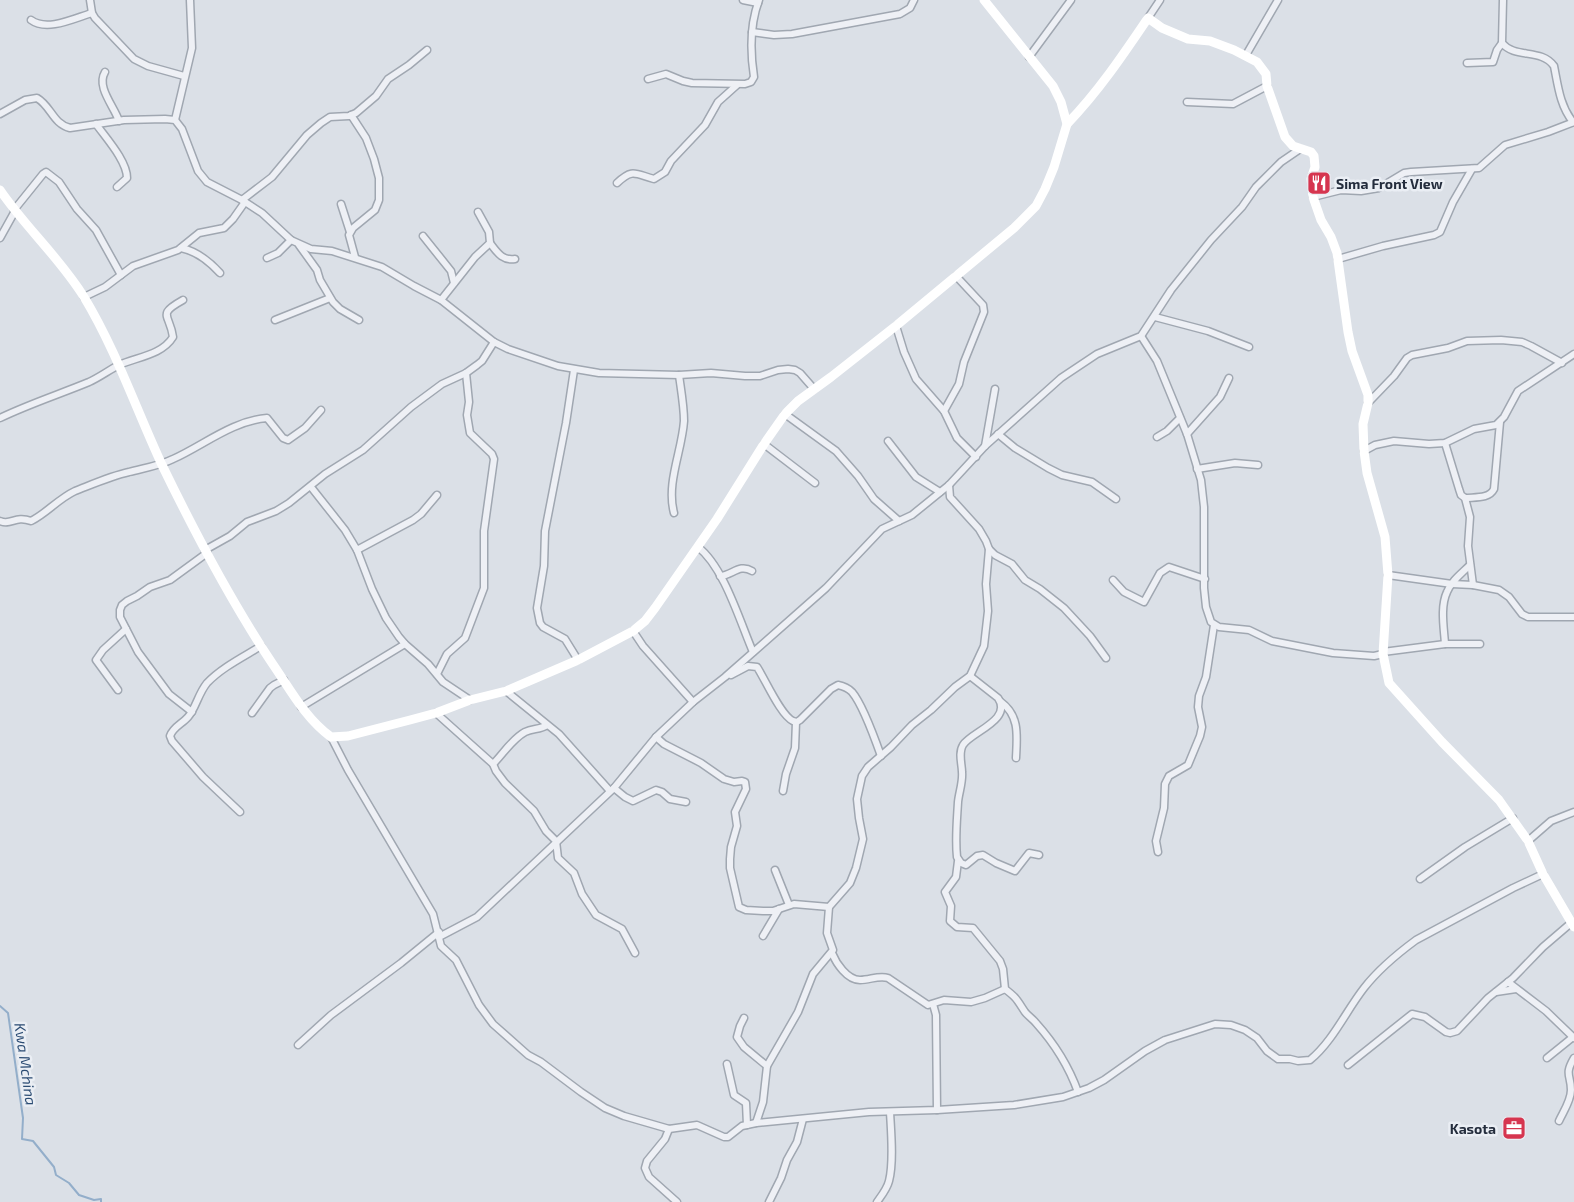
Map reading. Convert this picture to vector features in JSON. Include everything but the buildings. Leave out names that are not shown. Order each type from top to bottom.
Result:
[{"type":"street","points":[[90,0],[92,13],[134,58],[148,66],[184,76]]},
{"type":"street","points":[[175,120],[192,48],[190,0]]},
{"type":"street","points":[[648,79],[666,74],[692,83],[749,83],[754,77],[751,50],[752,32],[759,1],[743,0]]},
{"type":"street","points":[[752,32],[783,35],[900,14],[910,8],[914,0]]},
{"type":"street","points":[[984,0],[1053,86],[1061,102],[1068,124]]},
{"type":"street","points":[[1029,57],[1071,0]]},
{"type":"street","points":[[330,737],[348,736],[436,713],[470,700],[506,691],[578,660],[633,631],[645,621],[728,503],[764,444],[785,414],[798,401],[896,326],[1014,228],[1036,206],[1046,189],[1068,124],[1099,87],[1160,0]]},
{"type":"street","points":[[1246,55],[1278,0]]},
{"type":"street","points":[[1466,63],[1493,62],[1497,50],[1502,43],[1503,0]]},
{"type":"street","points":[[31,20],[35,23],[64,23],[92,13]]},
{"type":"street","points":[[1148,18],[1162,28],[1188,39],[1210,41],[1246,55],[1257,62],[1264,70],[1285,137],[1293,146],[1312,152],[1314,156],[1315,167],[1311,179],[1313,197],[1321,220],[1332,238],[1338,260],[1352,351],[1367,388],[1368,402],[1363,424],[1364,451],[1367,473],[1385,537],[1388,575],[1383,653],[1389,683],[1460,761],[1499,800],[1513,818],[1528,841],[1543,874],[1573,925],[1543,947],[1454,1033],[1446,1032],[1425,1017],[1412,1014],[1348,1065]]},
{"type":"street","points":[[1313,197],[1341,190],[1361,191],[1379,188],[1411,172],[1481,168],[1506,145],[1573,122],[1567,115],[1560,98],[1552,62],[1536,54],[1509,50],[1502,43]]},
{"type":"street","points":[[84,297],[105,287],[140,263],[182,248],[199,233],[224,228],[233,219],[244,201],[272,178],[301,142],[326,119],[356,113],[376,96],[388,79],[427,50]]},
{"type":"street","points":[[105,72],[103,86],[119,121]]},
{"type":"street","points":[[617,184],[625,176],[632,173],[654,179],[660,176],[704,125],[718,102],[737,84]]},
{"type":"street","points":[[1188,102],[1233,104],[1268,86]]},
{"type":"street","points":[[0,114],[25,100],[37,98],[42,101],[57,122],[64,127],[78,128],[119,121],[175,120],[182,129],[198,171],[202,176],[214,186],[244,201],[262,213],[291,240],[311,249],[332,251],[382,267],[441,300],[494,342],[522,355],[574,370],[599,373],[679,375],[711,373],[760,376],[788,369],[800,373],[814,389]]},
{"type":"street","points":[[351,115],[366,138],[379,178],[379,200],[375,210],[352,228],[350,232],[349,239],[355,258]]},
{"type":"street","points":[[96,124],[122,161],[125,169],[127,178],[118,187]]},
{"type":"street","points":[[298,1045],[331,1015],[439,935],[477,917],[612,790],[656,737],[693,702],[725,677],[826,588],[882,529],[912,516],[949,485],[985,446],[1053,384],[1087,360],[1140,336],[1171,290],[1211,240],[1242,207],[1256,187],[1281,162],[1300,149]]},
{"type":"street","points":[[1338,260],[1383,246],[1440,232],[1472,169]]},
{"type":"street","points":[[0,238],[14,210],[46,172],[59,182],[77,209],[96,230],[121,275]]},
{"type":"street","points":[[0,190],[84,297],[119,365],[162,464],[220,581],[302,707],[330,737],[433,914],[441,946],[456,960],[479,1004],[493,1024],[512,1043],[605,1108],[669,1130],[697,1125],[728,1137],[736,1130],[756,1123],[869,1112],[1014,1105],[1063,1097],[1078,1092],[1104,1080],[1145,1050],[1165,1040],[1215,1024],[1231,1025],[1245,1030],[1256,1038],[1267,1052],[1278,1059],[1310,1060],[1333,1033],[1374,976],[1401,951],[1416,940],[1543,874]]},
{"type":"street","points":[[341,204],[350,232]]},
{"type":"street","points":[[478,212],[489,232],[490,243],[500,256],[506,260],[515,259]]},
{"type":"street","points":[[423,236],[451,271],[454,283]]},
{"type":"street","points":[[266,258],[278,253],[291,240]]},
{"type":"street","points":[[441,300],[475,257],[490,243]]},
{"type":"street","points":[[298,244],[315,266],[330,298],[340,309],[358,320]]},
{"type":"street","points":[[182,248],[198,254],[220,273]]},
{"type":"street","points":[[944,411],[959,384],[964,362],[984,312],[983,305],[956,276]]},
{"type":"street","points":[[275,320],[330,298]]},
{"type":"street","points":[[0,418],[23,407],[92,381],[119,365],[155,352],[171,340],[173,335],[166,314],[172,306],[183,300]]},
{"type":"street","points":[[1154,317],[1208,330],[1249,347]]},
{"type":"street","points":[[896,326],[904,352],[916,379],[944,411],[957,438],[976,457]]},
{"type":"street","points":[[1140,336],[1158,361],[1187,434],[1203,492],[1206,608],[1208,617],[1214,625],[1249,630],[1272,641],[1333,653],[1374,656],[1445,644],[1480,644]]},
{"type":"street","points":[[1368,402],[1394,376],[1407,358],[1412,355],[1468,342],[1501,340],[1522,342],[1562,363]]},
{"type":"street","points":[[192,712],[169,694],[138,652],[119,614],[123,603],[150,587],[170,580],[206,552],[235,533],[247,522],[276,511],[289,503],[325,474],[363,450],[411,407],[442,384],[466,373],[482,362],[494,342]]},
{"type":"street","points":[[1445,443],[1461,495],[1466,498],[1486,496],[1492,493],[1494,489],[1500,422],[1518,391],[1574,354]]},
{"type":"street","points":[[574,370],[566,424],[545,531],[544,566],[537,608],[540,623],[543,627],[565,639],[578,660]]},
{"type":"street","points":[[437,674],[447,654],[465,638],[484,588],[484,531],[494,459],[492,454],[470,433],[466,373]]},
{"type":"street","points":[[674,513],[672,501],[674,479],[684,422],[679,375]]},
{"type":"street","points":[[1187,434],[1220,397],[1229,378]]},
{"type":"street","points":[[985,446],[994,388]]},
{"type":"street","points":[[0,521],[6,523],[23,518],[31,521],[60,499],[72,493],[118,475],[162,464],[182,455],[215,435],[254,420],[267,418],[283,438],[288,440],[305,428],[321,410]]},
{"type":"street","points":[[785,414],[836,451],[858,476],[874,499],[899,521]]},
{"type":"street","points":[[1158,437],[1180,418]]},
{"type":"street","points":[[1364,451],[1375,445],[1394,441],[1429,444],[1445,443],[1474,429],[1496,425],[1500,422]]},
{"type":"street","points":[[998,434],[1015,448],[1048,468],[1062,475],[1092,482],[1116,500]]},
{"type":"street","points":[[888,441],[916,477],[940,492]]},
{"type":"street","points":[[764,444],[815,483]]},
{"type":"street","points":[[1197,469],[1235,463],[1258,465]]},
{"type":"street","points":[[949,485],[950,497],[978,529],[989,549],[986,584],[988,611],[984,646],[970,676],[912,725],[865,771],[857,799],[863,839],[856,868],[847,888],[828,907],[826,932],[832,953],[838,964],[855,979],[888,978],[928,1005],[944,1000],[971,1002],[1005,989]]},
{"type":"street","points":[[311,487],[345,530],[357,550],[372,589],[386,618],[405,644],[455,691],[470,700]]},
{"type":"street","points":[[357,550],[413,520],[421,514],[437,495]]},
{"type":"street","points":[[1466,498],[1470,517],[1468,546],[1473,585]]},
{"type":"street","points":[[698,547],[712,560],[753,652]]},
{"type":"street","points":[[989,549],[1012,564],[1026,580],[1064,608],[1090,636],[1106,658]]},
{"type":"street","points":[[1445,644],[1444,608],[1446,594],[1452,584],[1470,564]]},
{"type":"street","points":[[1112,580],[1124,592],[1144,602],[1160,573],[1169,567],[1204,579]]},
{"type":"street","points":[[720,576],[741,568],[752,571]]},
{"type":"street","points":[[1388,575],[1473,585],[1504,593],[1522,614],[1528,617],[1574,617]]},
{"type":"street","points":[[1158,852],[1156,841],[1164,808],[1165,784],[1169,776],[1188,765],[1200,736],[1202,727],[1198,707],[1199,696],[1206,677],[1214,625]]},
{"type":"street","points":[[118,690],[96,660],[103,650],[126,629]]},
{"type":"street","points":[[633,631],[643,646],[693,702]]},
{"type":"street","points":[[302,707],[405,644]]},
{"type":"street","points":[[240,812],[203,777],[170,739],[170,736],[174,728],[192,712],[197,698],[208,683],[219,673],[261,646]]},
{"type":"street","points":[[725,677],[748,666],[757,667],[784,713],[790,720],[796,722],[831,689],[838,685],[844,686],[855,697],[875,738],[881,756]]},
{"type":"street","points":[[970,676],[994,694],[1012,713],[1016,722],[1016,758]]},
{"type":"street","points":[[252,713],[270,688],[284,680]]},
{"type":"street","points":[[506,691],[559,734],[612,790],[633,801],[656,790],[662,792],[670,799],[686,802]]},
{"type":"street","points":[[1001,702],[998,714],[992,724],[966,742],[960,754],[962,774],[958,803],[956,852],[958,860],[956,877],[945,892],[950,906],[949,918],[957,927],[970,927],[978,932],[1000,961],[1003,969],[1005,989],[1020,1001],[1025,1012],[1037,1024],[1063,1060],[1071,1073],[1078,1092]]},
{"type":"street","points":[[436,713],[493,764],[505,783],[534,811],[546,831],[556,842],[558,858],[574,873],[582,894],[590,907],[596,915],[622,928],[635,953]]},
{"type":"street","points":[[784,791],[786,774],[795,748],[796,722]]},
{"type":"street","points":[[493,764],[516,738],[524,733],[538,730],[548,725]]},
{"type":"street","points":[[656,737],[664,744],[701,763],[724,779],[734,782],[745,782],[746,789],[735,812],[736,826],[730,847],[737,904],[741,908],[746,910],[773,911],[789,905],[801,904],[828,907]]},
{"type":"street","points":[[1528,841],[1552,821],[1574,812]]},
{"type":"street","points":[[1420,879],[1465,847],[1513,818]]},
{"type":"street","points":[[958,860],[966,865],[977,856],[983,855],[1015,871],[1029,853],[1039,855]]},
{"type":"street","points":[[775,870],[789,905]]},
{"type":"street","points":[[763,936],[779,909]]},
{"type":"street","points":[[756,1123],[763,1102],[767,1066],[798,1012],[813,974],[832,953]]},
{"type":"street","points":[[1508,982],[1533,1000],[1574,1037],[1547,1058]]},
{"type":"street","points":[[1496,992],[1516,989]]},
{"type":"street","points":[[934,1004],[936,1015],[937,1110]]},
{"type":"street","points":[[744,1018],[737,1037],[744,1047],[767,1066]]},
{"type":"street","points":[[1559,1122],[1570,1095],[1571,1089],[1568,1072],[1574,1058]]},
{"type":"street","points":[[727,1064],[734,1095],[746,1103],[747,1125]]},
{"type":"street","points":[[877,1202],[889,1180],[891,1165],[890,1112]]},
{"type":"street","points":[[769,1202],[782,1178],[787,1160],[797,1142],[803,1119]]},
{"type":"street","points":[[669,1130],[665,1139],[647,1161],[645,1168],[649,1177],[676,1202]]},
{"type":"waterway","name":"Kwa Mchina","points":[[0,1006],[8,1013],[23,1118],[22,1139],[33,1141],[54,1167],[56,1175],[69,1183],[79,1195],[94,1200],[101,1199],[101,1202]]},
{"type":"place","name":"Sima Front View","points":[[1319,183]]},
{"type":"place","name":"Kasota","points":[[1514,1128]]}]
